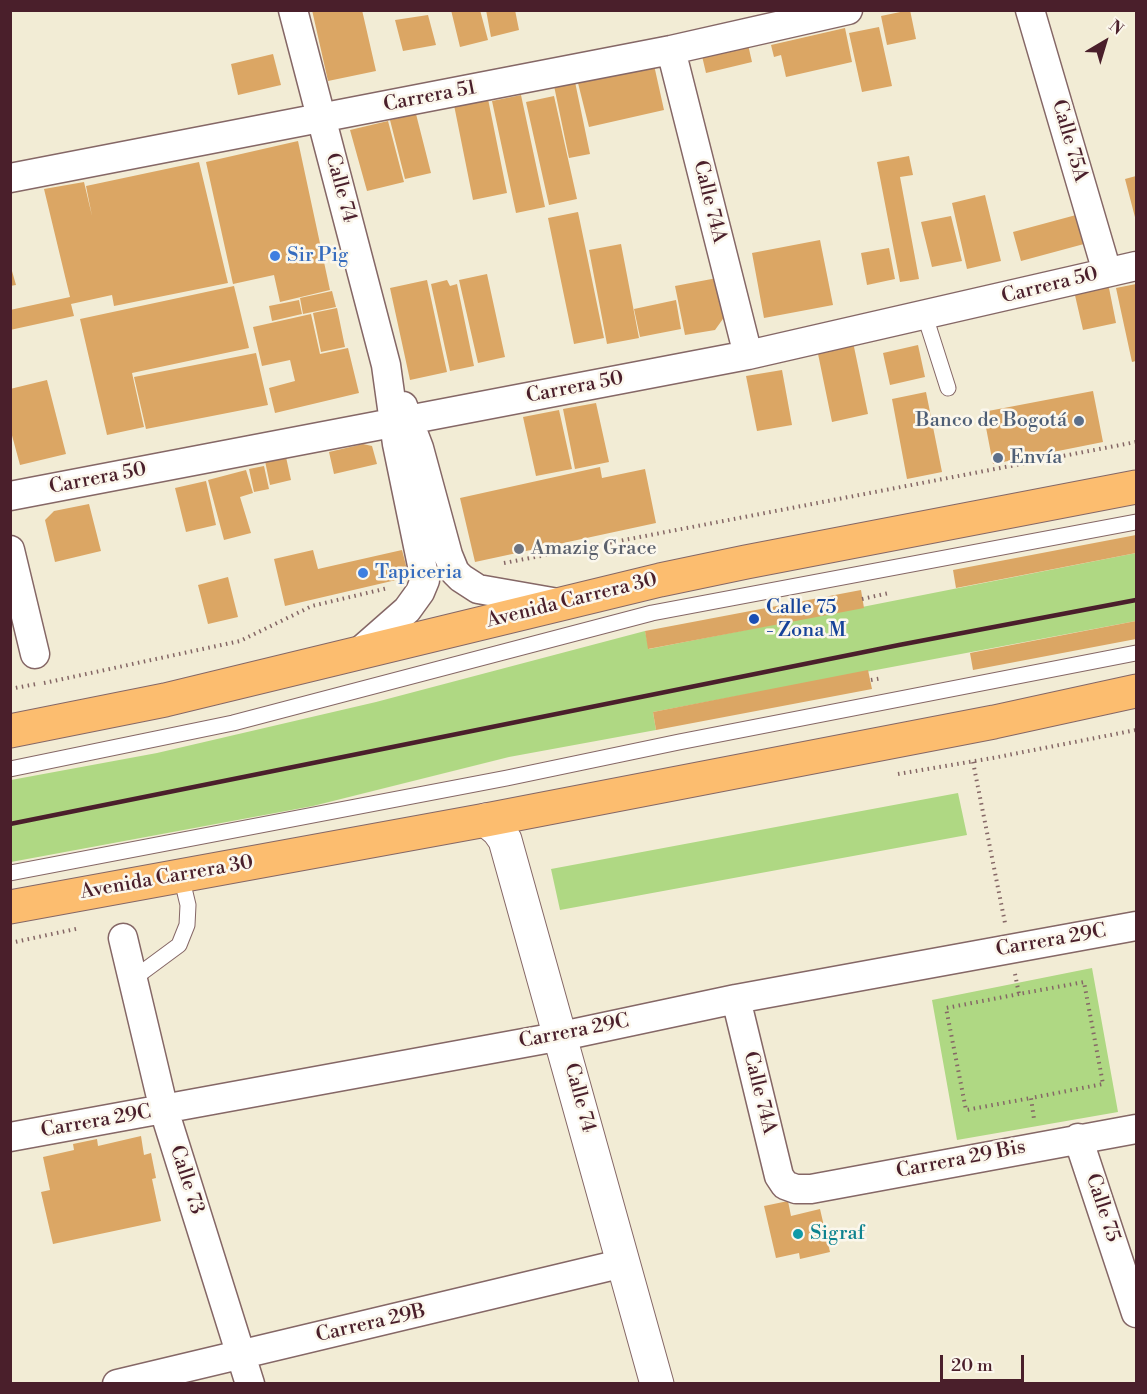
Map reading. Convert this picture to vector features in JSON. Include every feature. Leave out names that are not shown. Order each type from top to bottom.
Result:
[{"type":"highway","name":"Avenida Carrera 30","points":[[10,731],[165,700],[561,604],[746,562],[1137,487]]},
{"type":"highway","name":"Avenida Carrera 30","points":[[10,907],[486,820],[994,723],[1137,691]]},
{"type":"street","name":"Calle 74","points":[[293,10],[401,420],[425,579]]},
{"type":"street","name":"Carrera 51","points":[[10,178],[670,50],[848,10]]},
{"type":"street","name":"Calle 75A","points":[[1030,10],[1107,272]]},
{"type":"street","name":"Calle 74A","points":[[670,50],[748,355]]},
{"type":"street","name":"Carrera 50","points":[[10,496],[748,355],[1137,266]]},
{"type":"street","name":"Calle 74","points":[[401,420],[419,448],[448,555],[455,572],[478,589],[561,604]]},
{"type":"street","points":[[10,550],[35,654]]},
{"type":"street","points":[[358,653],[407,610],[420,592],[425,579]]},
{"type":"street","name":"Calle 74","points":[[486,820],[498,830],[505,840],[562,1036],[657,1383]]},
{"type":"street","name":"Carrera 29C","points":[[10,1137],[562,1036],[736,999],[1137,926]]},
{"type":"street","name":"Calle 73","points":[[123,939],[164,1110],[249,1383]]},
{"type":"street","name":"Calle 74A","points":[[736,999],[779,1176],[785,1185]]},
{"type":"street","name":"Carrera 29 Bis","points":[[785,1185],[796,1189],[811,1189],[1078,1138],[1137,1129]]},
{"type":"street","name":"Calle 75","points":[[1078,1138],[1137,1313]]},
{"type":"street","name":"Carrera 29B","points":[[117,1383],[624,1263]]},
{"type":"lane","points":[[925,316],[948,388]]},
{"type":"lane","points":[[10,769],[233,723],[652,613],[1137,522]]},
{"type":"lane","points":[[10,873],[507,778],[679,742],[1137,653]]},
{"type":"lane","points":[[133,979],[179,945],[187,926],[188,905],[181,876]]},
{"type":"path","points":[[501,563],[1137,442]]},
{"type":"path","points":[[10,689],[240,641],[312,606],[425,579]]},
{"type":"path","points":[[35,654],[53,723]]},
{"type":"path","points":[[10,943],[86,927]]},
{"type":"path","points":[[1019,994],[946,1008],[966,1110],[1031,1098]]},
{"type":"green space","points":[[1136,553],[1136,621],[653,712],[656,730],[509,757],[313,806],[11,862],[11,780],[157,753],[376,702],[645,631],[649,649]]},
{"type":"green space","points":[[958,793],[967,835],[560,910],[551,869]]},
{"type":"green space","points":[[1092,968],[1118,1112],[957,1140],[932,1000]]},
{"type":"building","points":[[312,10],[362,10],[376,71],[328,81]]},
{"type":"building","points":[[451,10],[480,10],[488,40],[460,47]]},
{"type":"building","points":[[486,10],[515,10],[519,30],[491,37]]},
{"type":"building","points":[[910,10],[916,39],[887,45],[881,16]]},
{"type":"building","points":[[428,15],[436,45],[403,51],[395,20]]},
{"type":"building","points":[[879,27],[892,86],[862,92],[849,33]]},
{"type":"building","points":[[845,28],[852,62],[786,77],[781,55],[774,57],[771,45]]},
{"type":"building","points":[[747,40],[752,62],[706,73],[702,56]]},
{"type":"building","points":[[273,54],[281,85],[238,95],[231,64]]},
{"type":"building","points":[[654,65],[664,110],[589,127],[577,79]]},
{"type":"building","points":[[574,77],[590,154],[569,158],[553,81]]},
{"type":"building","points":[[521,95],[545,207],[516,213],[492,101]]},
{"type":"building","points":[[554,96],[577,199],[549,205],[526,102]]},
{"type":"building","points":[[488,99],[507,193],[473,200],[454,105]]},
{"type":"building","points":[[416,114],[431,173],[405,179],[390,120]]},
{"type":"building","points":[[388,121],[404,182],[367,191],[350,130]]},
{"type":"building","points":[[298,141],[330,290],[280,302],[274,275],[233,284],[206,162]]},
{"type":"building","points":[[909,156],[913,175],[900,177],[919,279],[900,282],[877,162]]},
{"type":"building","points":[[199,162],[228,283],[114,306],[112,295],[71,304],[74,316],[10,330],[10,310],[70,297],[44,189],[84,182],[92,216],[86,186]]},
{"type":"building","points":[[1136,176],[1136,221],[1125,179]]},
{"type":"building","points":[[985,195],[1001,261],[967,269],[952,203]]},
{"type":"building","points":[[578,212],[604,338],[574,344],[548,218]]},
{"type":"building","points":[[1076,215],[1084,244],[1021,261],[1013,232]]},
{"type":"building","points":[[951,216],[962,261],[932,267],[921,222]]},
{"type":"building","points":[[820,240],[833,305],[764,318],[752,253]]},
{"type":"building","points":[[621,244],[639,338],[607,344],[589,250]]},
{"type":"building","points":[[889,248],[895,279],[867,285],[861,253]]},
{"type":"building","points":[[10,264],[16,285],[10,286]]},
{"type":"building","points":[[487,274],[505,357],[478,363],[459,280]]},
{"type":"building","points":[[717,278],[725,316],[715,330],[685,335],[675,286]]},
{"type":"building","points":[[427,280],[447,372],[410,380],[390,288]]},
{"type":"building","points":[[447,280],[450,286],[457,284],[474,366],[450,371],[431,284]]},
{"type":"building","points":[[1108,283],[1116,323],[1083,330],[1074,291]]},
{"type":"building","points":[[1136,284],[1136,361],[1132,362],[1116,288]]},
{"type":"building","points":[[234,286],[249,348],[132,373],[144,427],[107,435],[80,319]]},
{"type":"building","points":[[332,291],[336,307],[303,314],[300,298]]},
{"type":"building","points":[[299,300],[302,314],[272,321],[269,306]]},
{"type":"building","points":[[676,300],[681,329],[640,337],[634,309]]},
{"type":"building","points":[[337,308],[345,347],[321,352],[313,313]]},
{"type":"building","points":[[311,314],[320,354],[348,348],[359,393],[275,413],[269,388],[295,381],[290,360],[262,366],[253,327]]},
{"type":"building","points":[[853,342],[868,414],[832,422],[817,349]]},
{"type":"building","points":[[918,345],[925,377],[890,385],[883,353]]},
{"type":"building","points":[[256,353],[268,405],[146,429],[134,377]]},
{"type":"building","points":[[782,370],[792,425],[757,431],[746,376]]},
{"type":"building","points":[[47,380],[66,454],[20,465],[10,428],[10,389]]},
{"type":"building","points":[[1093,391],[1103,442],[993,464],[983,412]]},
{"type":"building","points":[[926,392],[942,472],[907,479],[892,399]]},
{"type":"building","points":[[596,403],[609,462],[575,469],[563,409]]},
{"type":"building","points":[[559,410],[572,469],[536,476],[523,417]]},
{"type":"building","points":[[363,444],[372,446],[377,464],[334,474],[329,452]]},
{"type":"building","points":[[286,457],[291,480],[270,485],[265,461]]},
{"type":"building","points":[[264,466],[269,489],[254,492],[249,469]]},
{"type":"building","points":[[600,467],[602,478],[645,469],[656,523],[475,562],[460,498]]},
{"type":"building","points":[[246,470],[253,493],[240,497],[251,533],[224,540],[208,480]]},
{"type":"building","points":[[206,481],[216,525],[186,532],[175,488]]},
{"type":"building","points":[[89,504],[101,551],[55,562],[45,520],[54,511]]},
{"type":"building","points":[[1136,535],[1136,553],[956,588],[953,570]]},
{"type":"building","points":[[313,550],[318,569],[402,550],[409,577],[285,606],[274,559]]},
{"type":"building","points":[[228,577],[238,617],[208,624],[198,585]]},
{"type":"building","name":"Calle 75 - Zona M","points":[[861,590],[864,608],[648,649],[645,631]]},
{"type":"building","points":[[1136,621],[1136,639],[973,670],[970,653]]},
{"type":"building","name":"Calle 75 - Zona M","points":[[868,670],[872,689],[656,730],[653,712]]},
{"type":"building","points":[[141,1136],[144,1155],[151,1153],[156,1178],[152,1179],[161,1221],[53,1244],[41,1192],[50,1190],[43,1157],[74,1150],[73,1144],[97,1139],[98,1146]]},
{"type":"building","name":"Sigraf","points":[[788,1201],[791,1216],[820,1209],[830,1252],[800,1259],[799,1253],[776,1258],[764,1206]]},
{"type":"railway","points":[[10,824],[899,645],[1136,600]]},
{"type":"place","name":"Sir Pig","points":[[275,256]]},
{"type":"place","name":"Banco de Bogotá","points":[[1079,421]]},
{"type":"place","name":"Envía","points":[[998,458]]},
{"type":"place","name":"Amazig Grace","points":[[519,549]]},
{"type":"place","name":"Tapiceria","points":[[363,573]]},
{"type":"place","name":"Calle 75 - Zona M","points":[[754,619]]},
{"type":"place","name":"Sigraf","points":[[798,1234]]}]
